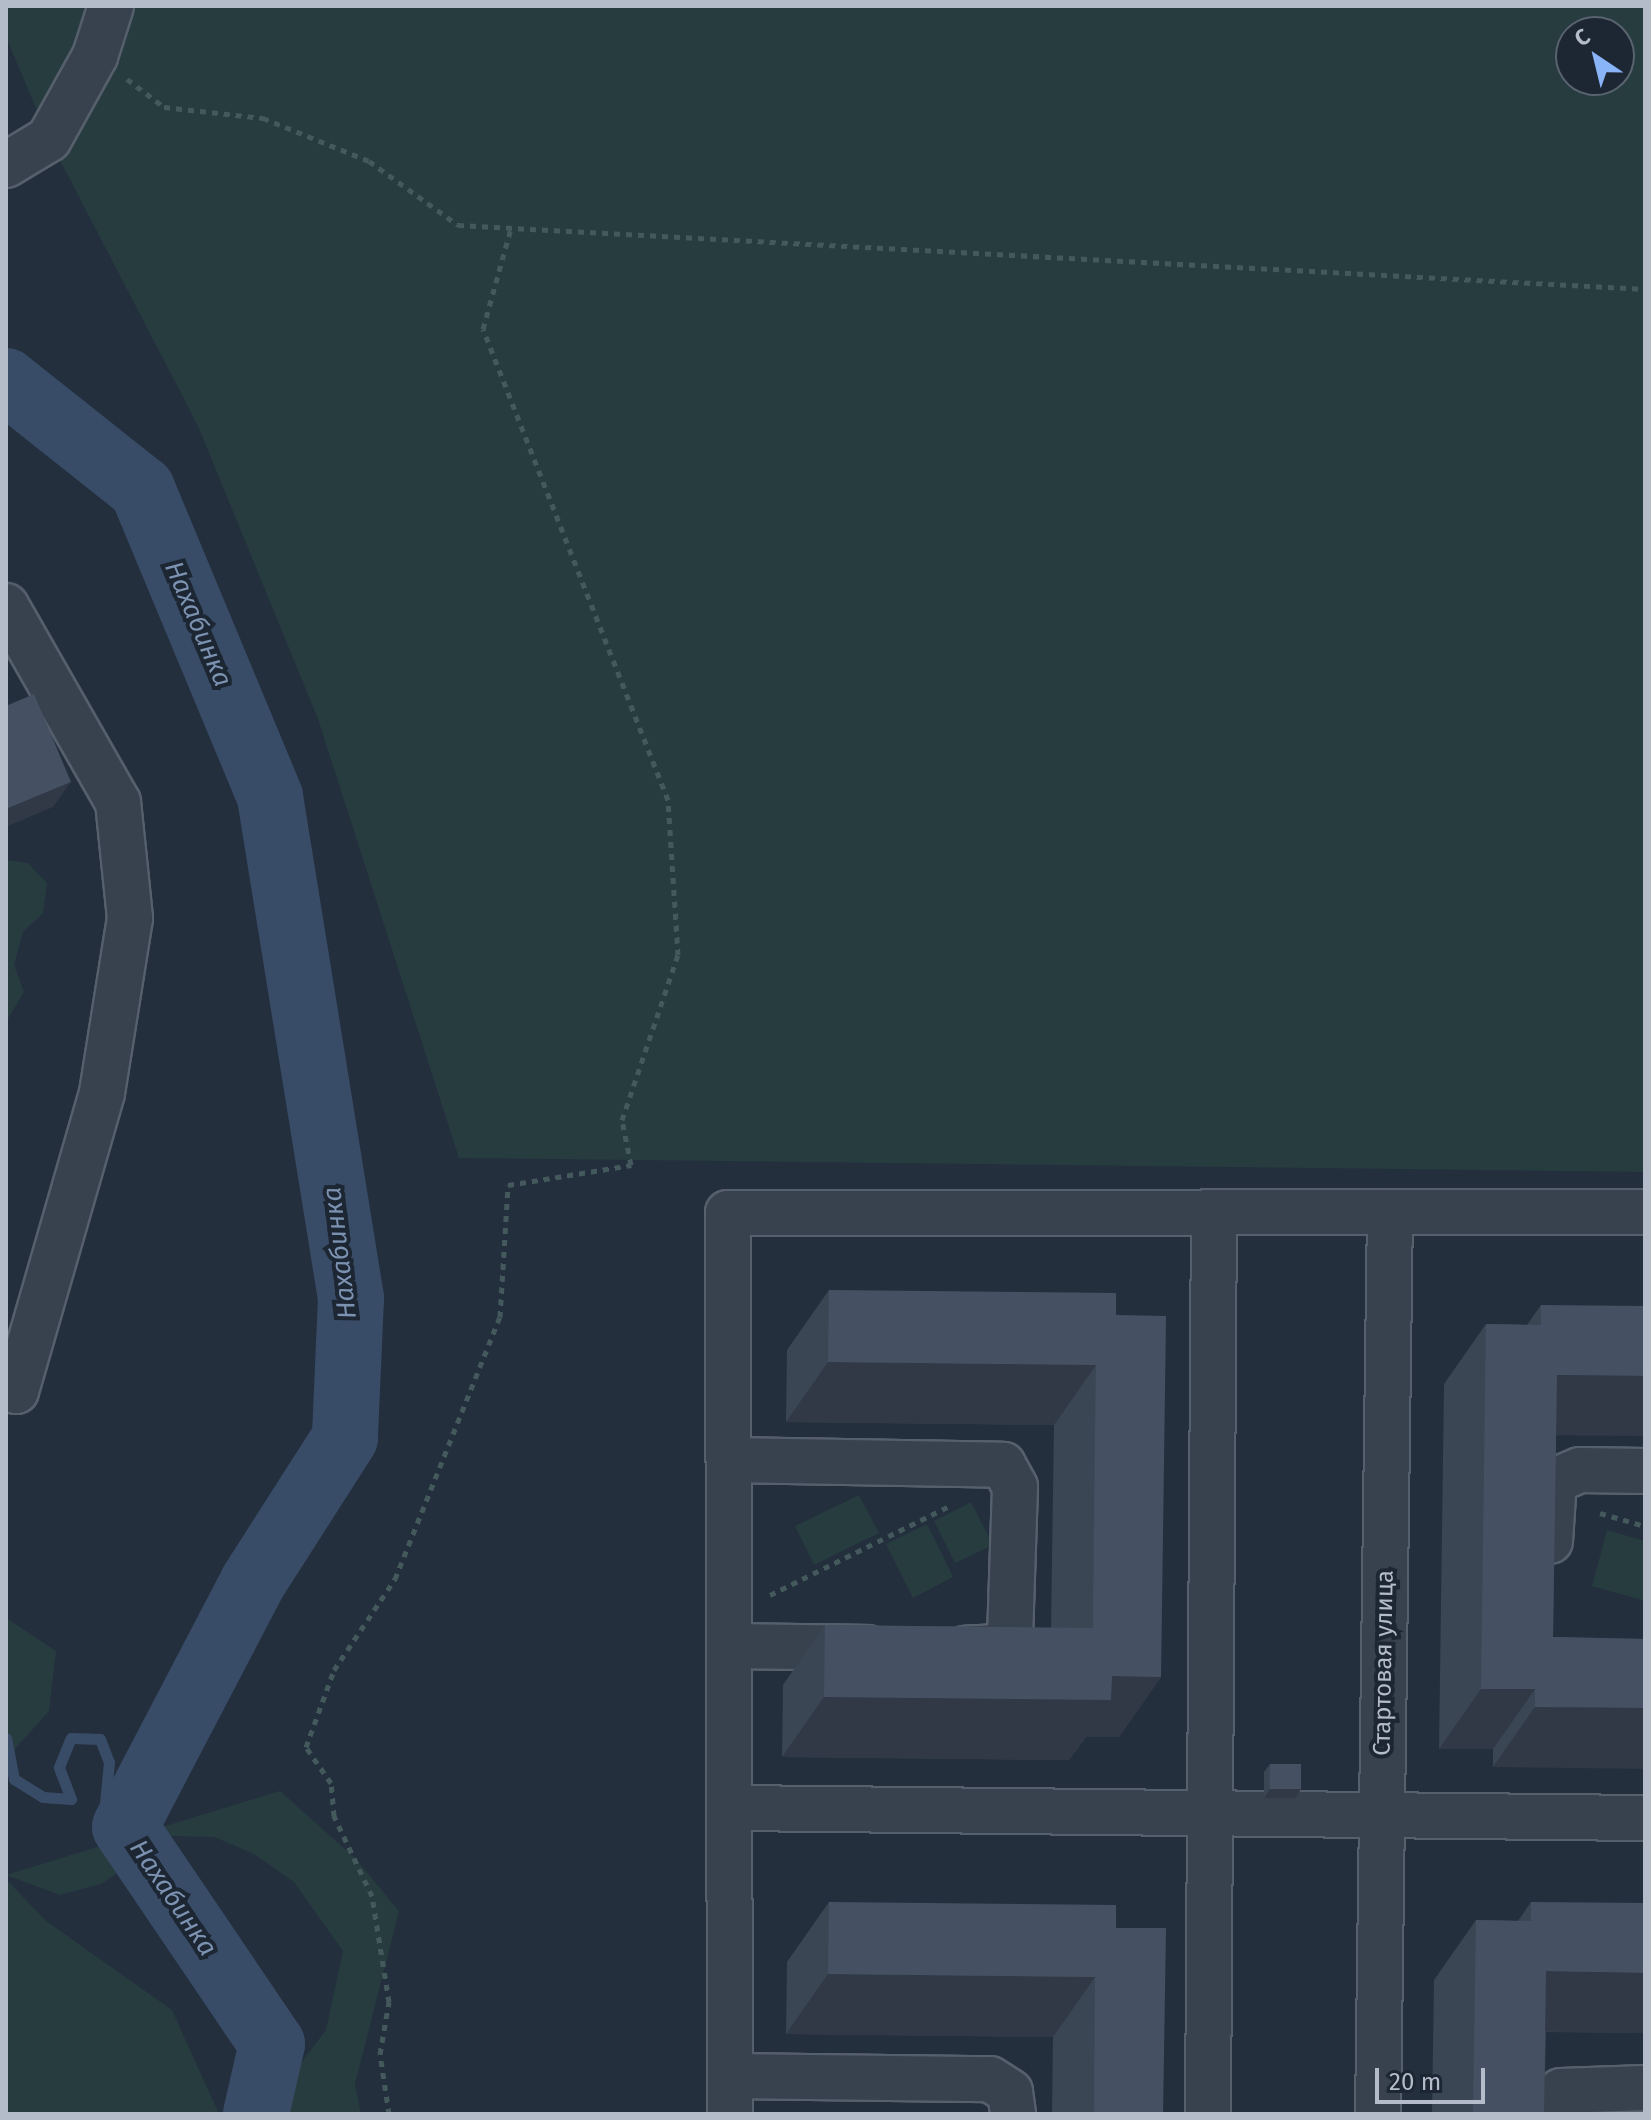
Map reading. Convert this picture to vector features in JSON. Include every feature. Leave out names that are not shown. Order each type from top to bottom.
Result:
[{"type":"street","points":[[6,165],[49,139],[95,56],[111,6]]},
{"type":"street","points":[[6,606],[118,802],[130,918],[102,1093],[11,1388]]},
{"type":"street","points":[[1013,2114],[1010,2092],[990,2079],[730,2095],[734,1808],[728,1213],[1645,1212]]},
{"type":"street","points":[[1208,2114],[1214,1213]]},
{"type":"street","name":"Стартовая улица","points":[[1378,2114],[1390,1213]]},
{"type":"street","points":[[730,1460],[1003,1465],[1015,1487],[1010,1636],[987,1649],[732,1646]]},
{"type":"street","points":[[1549,1586],[1554,1481],[1580,1470],[1645,1471]]},
{"type":"street","points":[[734,1808],[1645,1818]]},
{"type":"street","points":[[1545,2114],[1561,2091],[1645,2088]]},
{"type":"path","points":[[95,56],[164,107],[263,118],[369,161],[458,225],[1645,289]]},
{"type":"path","points":[[389,2114],[380,2054],[389,2002],[372,1896],[334,1816],[331,1783],[306,1747],[334,1670],[395,1579],[500,1317],[508,1185],[631,1165],[622,1120],[678,955],[668,800],[483,329],[511,228]]},
{"type":"path","points":[[769,1595],[954,1504]]},
{"type":"green space","points":[[6,6],[1645,6],[1645,1172],[459,1158],[318,719],[198,426],[49,139],[6,37]]},
{"type":"green space","points":[[6,860],[28,863],[47,883],[43,913],[23,932],[14,965],[24,992],[6,1022]]},
{"type":"green space","points":[[859,1495],[879,1533],[814,1565],[795,1526]]},
{"type":"green space","points":[[971,1502],[993,1545],[955,1563],[934,1521]]},
{"type":"green space","points":[[927,1524],[953,1577],[913,1598],[886,1544]]},
{"type":"green space","points":[[1607,1530],[1645,1541],[1645,1601],[1592,1586]]},
{"type":"green space","points":[[6,1618],[56,1651],[49,1711],[6,1759]]},
{"type":"green space","points":[[280,1791],[356,1859],[399,1911],[355,2084],[361,2114],[272,2114],[276,2096],[326,2030],[343,1951],[294,1882],[254,1854],[214,1837],[170,1836],[101,1884],[60,1895],[6,1875]]},
{"type":"green space","points":[[6,1879],[46,1921],[172,2010],[219,2114],[6,2114]]},
{"type":"building","points":[[34,694],[71,782],[6,809],[6,706]]},
{"type":"building","points":[[829,1290],[1116,1293],[1116,1315],[1166,1316],[1161,1677],[1112,1676],[1111,1700],[824,1697],[825,1625],[1093,1628],[1096,1365],[828,1362]]},
{"type":"building","points":[[1541,1305],[1645,1306],[1645,1376],[1557,1375],[1553,1637],[1645,1639],[1645,1708],[1535,1707],[1535,1689],[1481,1689],[1486,1324],[1541,1325]]},
{"type":"building","points":[[1270,1764],[1301,1764],[1301,1789],[1270,1789]]},
{"type":"building","points":[[829,1902],[1116,1905],[1116,1928],[1166,1928],[1163,2114],[1094,2114],[1095,1977],[828,1974]]},
{"type":"building","points":[[1531,1902],[1645,1903],[1645,1973],[1546,1971],[1544,2114],[1473,2114],[1476,1920],[1531,1921]]},
{"type":"waterway","name":"Нахабинка","points":[[6,381],[142,489],[270,797],[351,1298],[345,1438],[253,1582],[125,1827],[272,2044],[256,2114]]},
{"type":"waterway","points":[[6,1738],[14,1779],[43,1797],[71,1799],[59,1767],[71,1738],[100,1739],[109,1762],[105,1803],[130,1809]]}]
